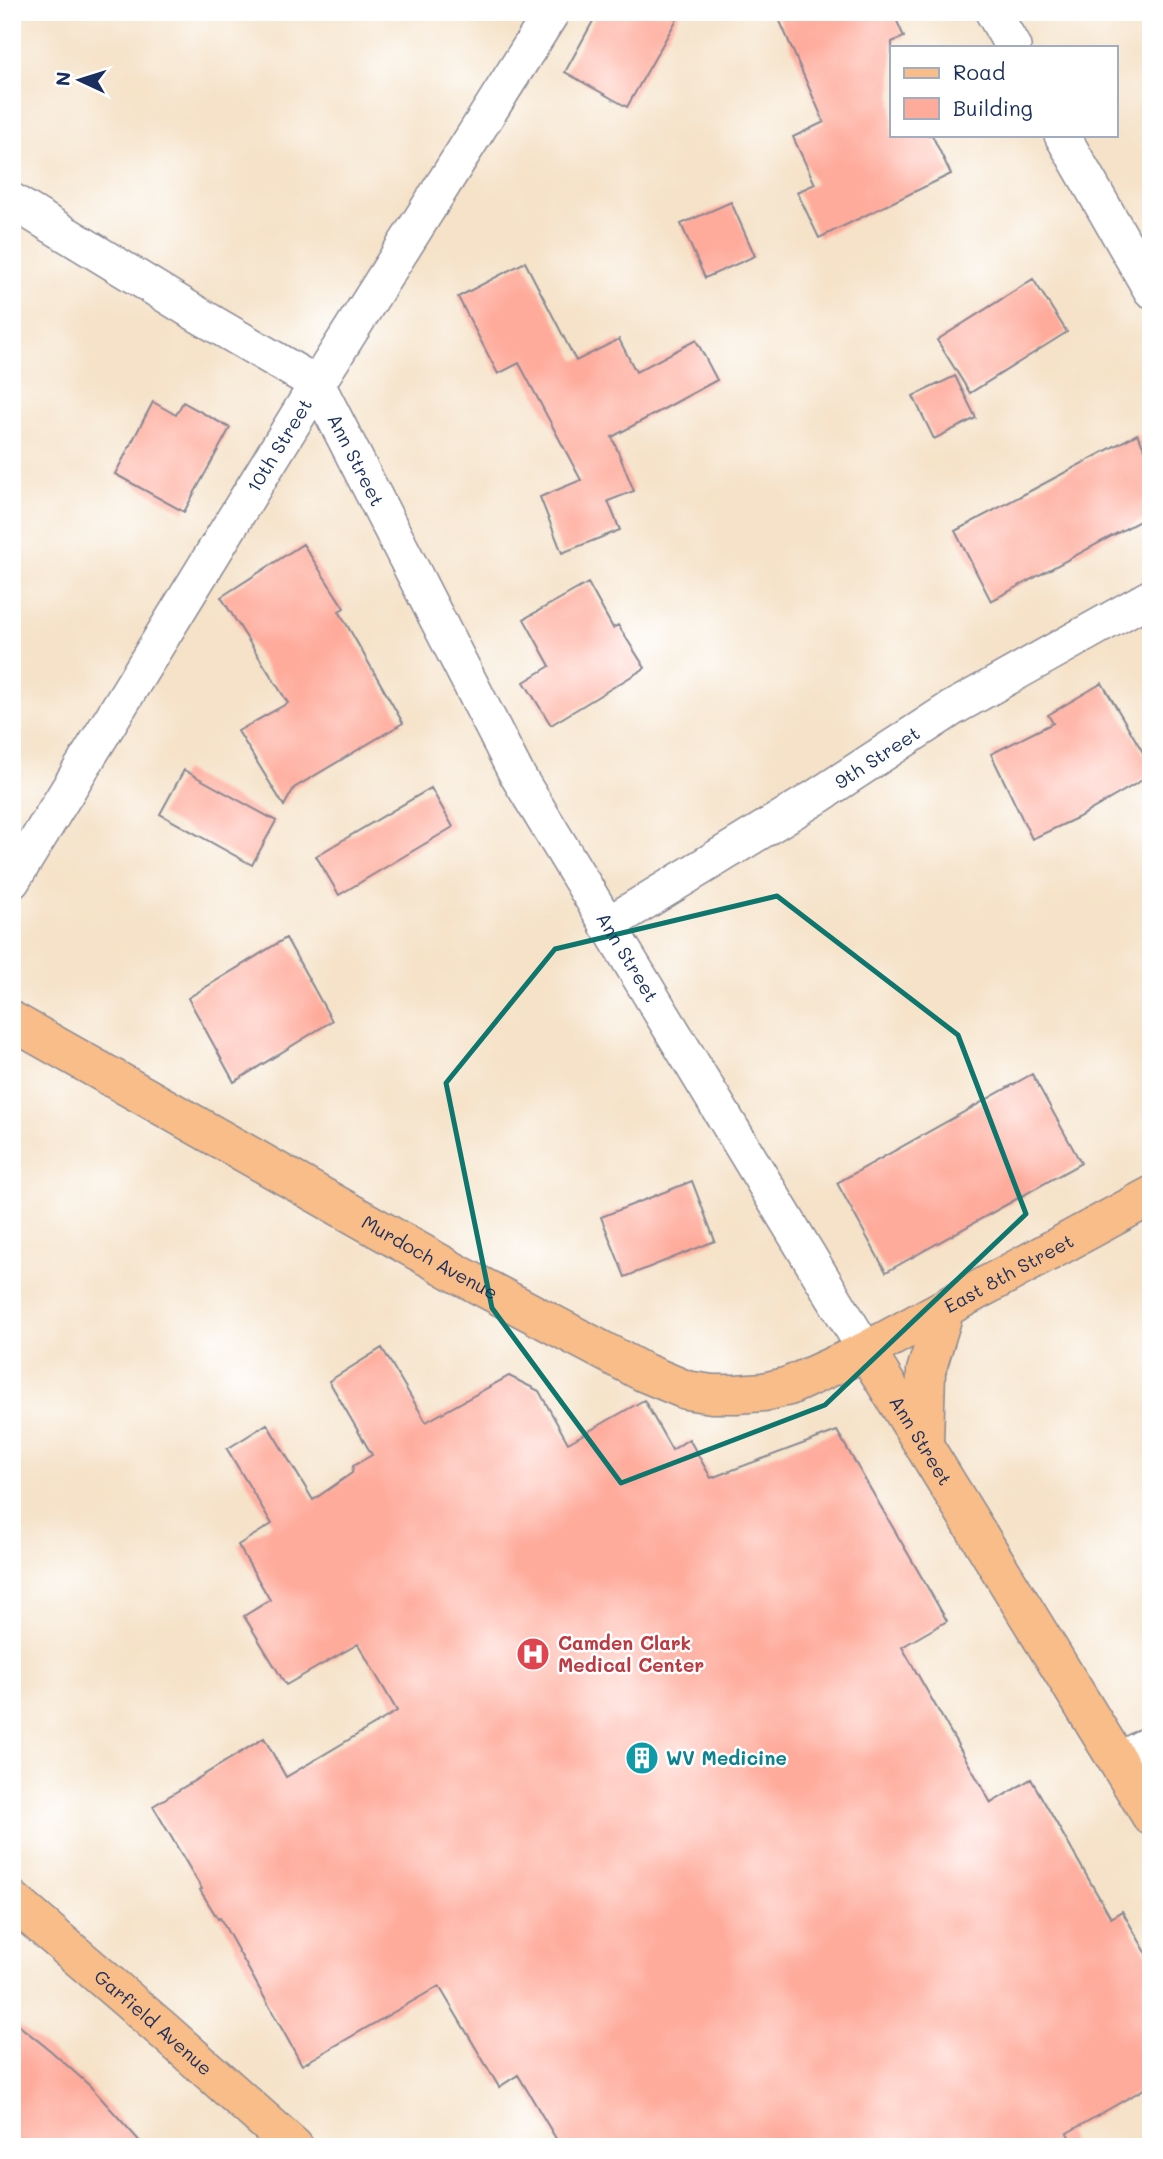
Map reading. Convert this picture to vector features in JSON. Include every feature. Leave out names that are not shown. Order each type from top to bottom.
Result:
[{"type":"main road","name":"Murdoch Avenue","points":[[12,1021],[460,1275],[643,1372],[686,1390],[712,1394],[764,1392],[789,1386],[866,1351]]},
{"type":"main road","name":"East 8th Street","points":[[866,1351],[1151,1196]]},
{"type":"main road","points":[[924,1444],[926,1371],[944,1309]]},
{"type":"main road","name":"Ann Street","points":[[866,1351],[924,1444],[1135,1752],[1151,1816]]},
{"type":"main road","name":"Garfield Avenue","points":[[12,1900],[295,2147]]},
{"type":"street","name":"10th Street","points":[[12,881],[317,384],[552,12]]},
{"type":"street","points":[[993,12],[1012,46]]},
{"type":"street","points":[[1063,136],[1151,290]]},
{"type":"street","points":[[12,201],[317,384]]},
{"type":"street","name":"Ann Street","points":[[317,384],[516,773],[866,1351]]},
{"type":"street","name":"9th Street","points":[[607,925],[818,796],[951,709],[1151,597]]},
{"type":"highlighted area","points":[[777,896],[958,1035],[1026,1214],[825,1405],[621,1483],[492,1308],[446,1083],[555,949]]},
{"type":"building","points":[[598,12],[681,12],[627,107],[565,72]]},
{"type":"building","points":[[776,12],[893,12],[904,37],[892,42],[890,46],[890,136],[932,136],[951,174],[819,238],[797,192],[815,184],[793,137],[824,122]]},
{"type":"building","points":[[731,202],[755,256],[705,278],[681,224]]},
{"type":"building","points":[[525,262],[576,361],[619,339],[636,372],[696,340],[717,380],[612,437],[634,491],[608,501],[620,530],[562,553],[540,497],[581,480],[519,363],[498,374],[458,297]]},
{"type":"building","points":[[1033,279],[1067,332],[970,393],[937,340]]},
{"type":"building","points":[[955,376],[976,418],[934,439],[913,396]]},
{"type":"building","points":[[153,402],[176,415],[183,402],[230,428],[184,512],[115,474]]},
{"type":"building","points":[[1137,434],[1151,460],[1151,515],[991,601],[955,531]]},
{"type":"building","points":[[303,544],[344,608],[339,611],[403,723],[294,788],[284,806],[238,731],[288,703],[221,597]]},
{"type":"building","points":[[588,583],[613,628],[618,625],[645,668],[551,725],[524,682],[550,666],[524,619]]},
{"type":"building","points":[[1102,683],[1151,766],[1151,775],[1077,818],[1032,839],[991,754],[1053,723],[1048,715]]},
{"type":"building","points":[[184,770],[276,821],[252,865],[160,814]]},
{"type":"building","points":[[431,788],[453,827],[339,895],[316,856]]},
{"type":"building","points":[[286,938],[332,1021],[234,1082],[188,998]]},
{"type":"building","points":[[1032,1074],[1081,1163],[886,1272],[837,1183]]},
{"type":"building","points":[[692,1181],[715,1241],[625,1277],[601,1217]]},
{"type":"building","name":"WV Medicine","points":[[382,1348],[426,1422],[509,1376],[539,1391],[568,1443],[644,1400],[672,1450],[689,1439],[711,1478],[837,1431],[947,1621],[902,1647],[991,1803],[1031,1779],[1111,1918],[1122,1911],[1151,1961],[1151,2085],[1067,2133],[1075,2147],[561,2147],[518,2075],[499,2087],[439,1986],[302,2065],[220,1918],[218,1919],[200,1890],[202,1889],[153,1806],[264,1738],[286,1777],[397,1711],[358,1644],[286,1685],[244,1616],[270,1600],[238,1545],[272,1524],[227,1449],[267,1424],[313,1500],[352,1473],[353,1466],[372,1455],[329,1381]]},
{"type":"building","points":[[12,2020],[90,2086],[145,2147],[12,2147]]},
{"type":"place","name":"Camden Clark Medical Center","points":[[533,1654]]},
{"type":"place","name":"WV Medicine","points":[[642,1758]]}]
